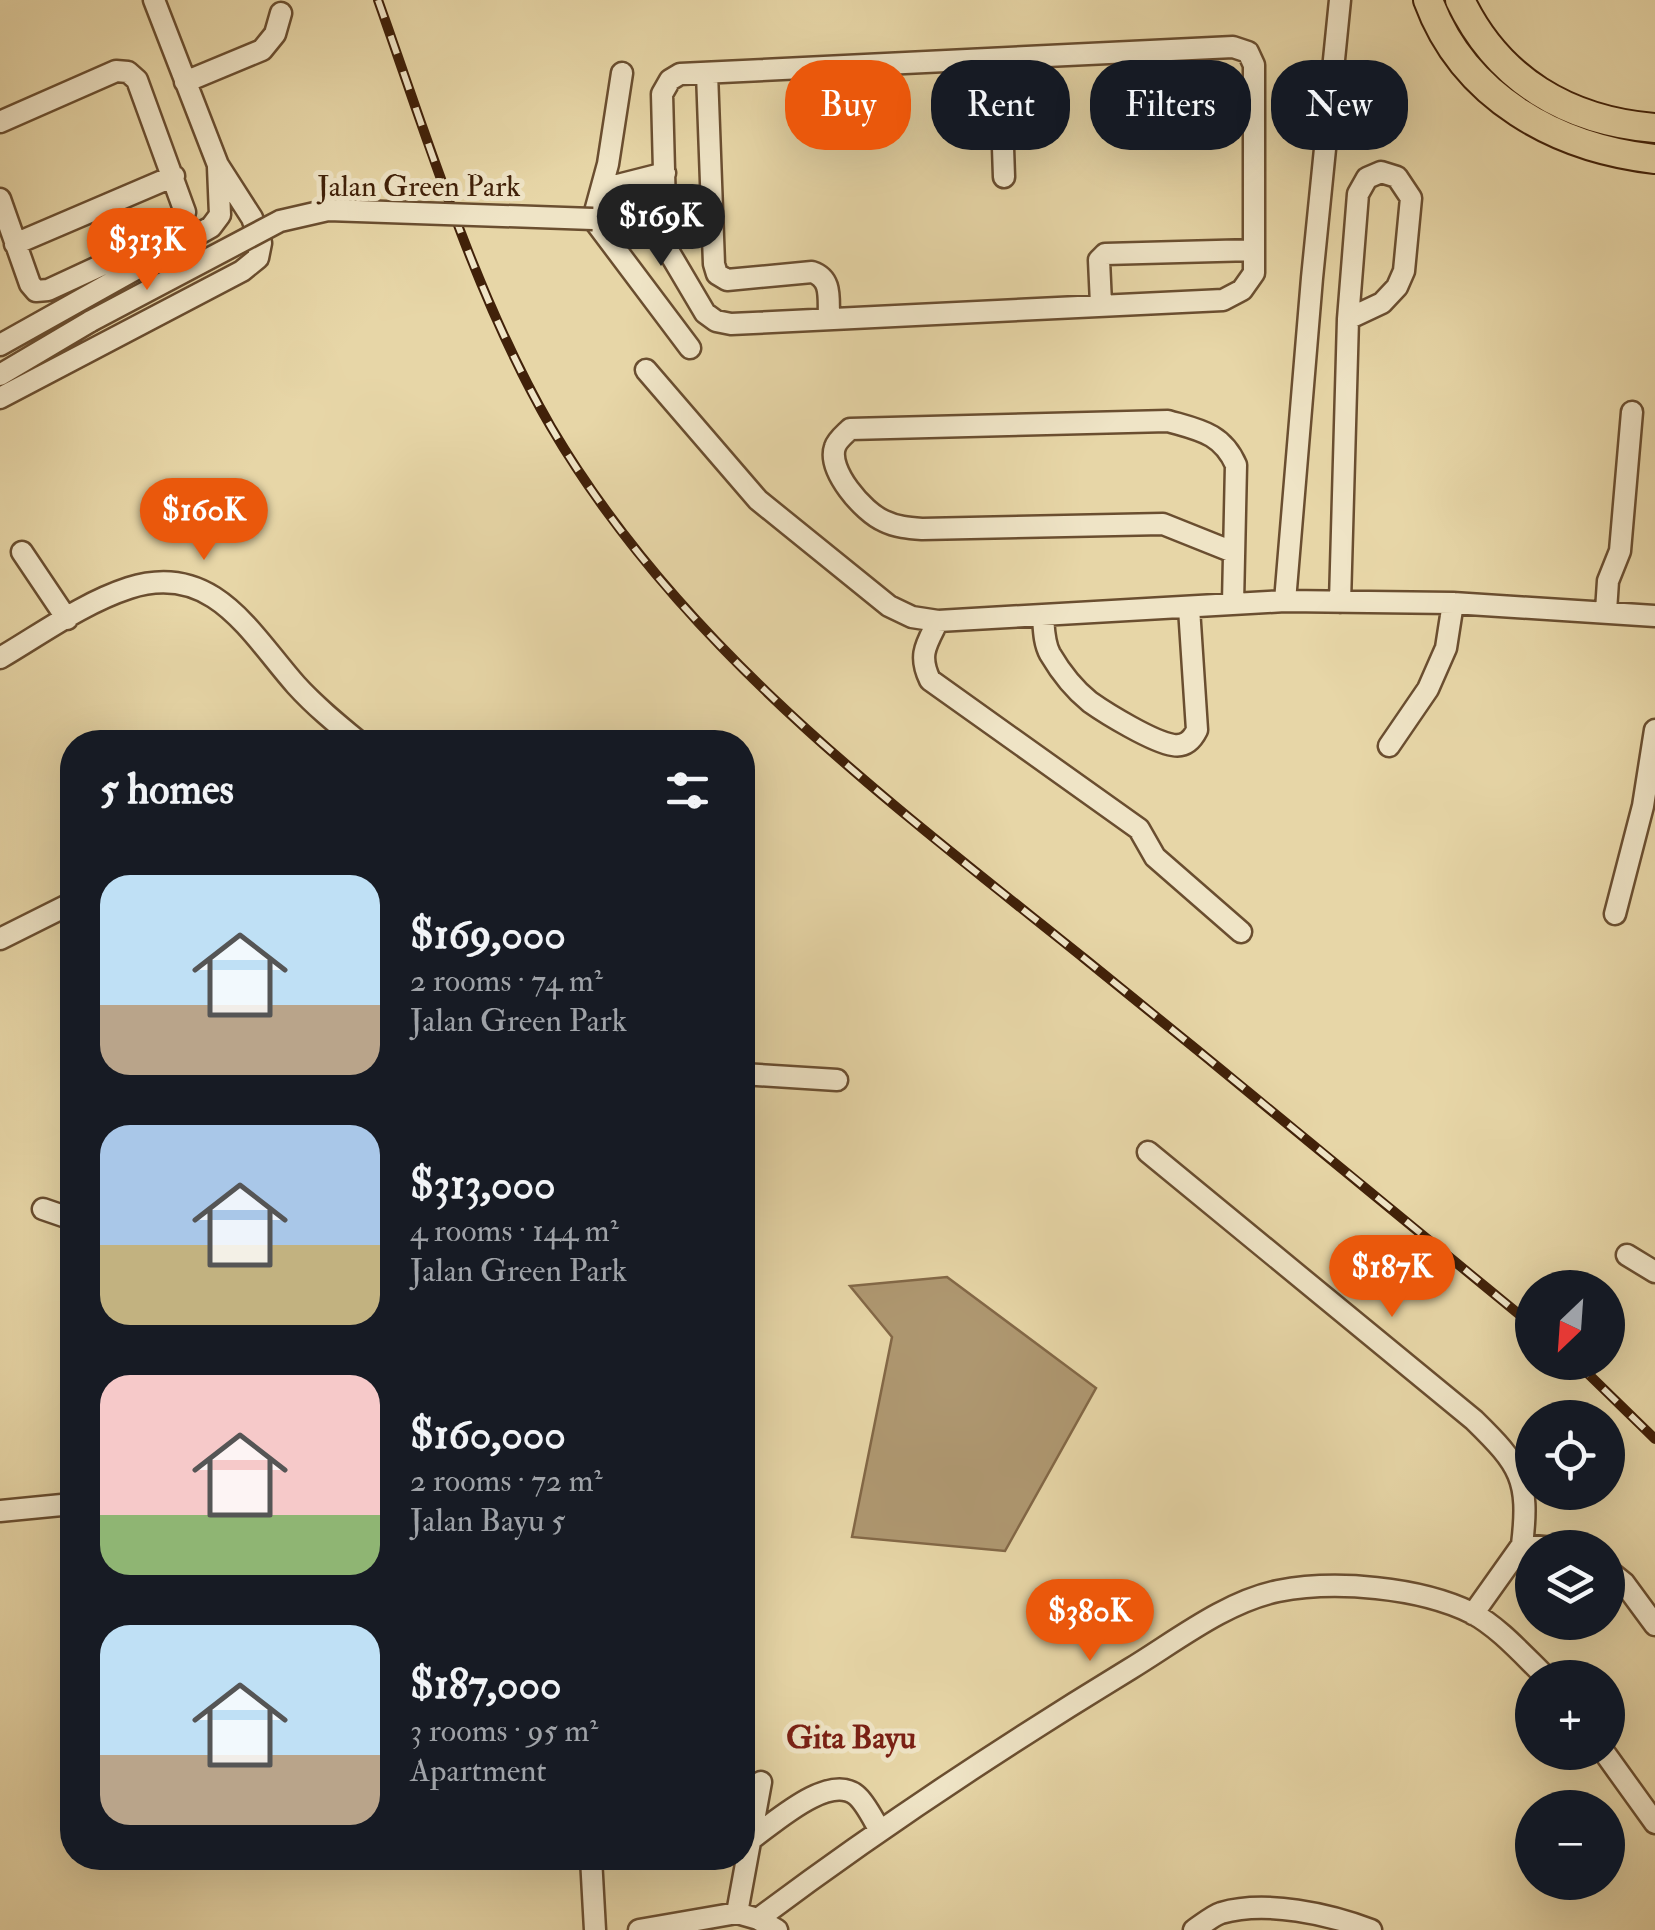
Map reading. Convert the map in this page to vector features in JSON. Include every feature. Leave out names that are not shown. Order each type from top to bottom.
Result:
[{"type":"highway","points":[[1428,0],[1455,50],[1489,91],[1528,119],[1576,144],[1655,159]]},
{"type":"highway","points":[[1460,0],[1487,45],[1515,76],[1545,97],[1580,114],[1625,126],[1655,128]]},
{"type":"street","points":[[0,398],[242,272],[258,258],[261,242],[252,218],[218,165],[154,0]]},
{"type":"street","points":[[1285,601],[1340,0]]},
{"type":"street","points":[[186,82],[262,50],[275,34],[281,13]]},
{"type":"street","points":[[1233,48],[1248,52],[1254,65],[1254,273],[1242,290],[1223,300],[731,324],[716,321],[705,313],[666,247],[662,94],[670,80],[680,74],[708,73],[1233,48]]},
{"type":"street","points":[[1000,59],[1004,177]]},
{"type":"street","points":[[0,122],[116,70],[128,72],[137,80],[186,212],[180,229],[154,251],[0,345]]},
{"type":"street","points":[[622,72],[602,189],[593,219],[690,348]]},
{"type":"street","points":[[708,73],[717,274],[727,280],[812,272],[828,283],[829,318]]},
{"type":"street","points":[[0,199],[30,284],[36,291],[48,290],[212,228],[220,215],[218,165]]},
{"type":"street","points":[[1340,602],[1348,319],[1358,194],[1368,178],[1381,172],[1397,176],[1410,198],[1404,271],[1397,287],[1382,303],[1348,319]]},
{"type":"street","points":[[602,189],[665,174]]},
{"type":"street","points":[[14,244],[174,176]]},
{"type":"street","name":"Jalan Green Park","points":[[0,375],[91,321],[280,221],[328,210],[593,219],[665,206]]},
{"type":"street","points":[[1101,304],[1099,260],[1105,254],[1254,250]]},
{"type":"street","points":[[646,370],[758,500],[889,606],[912,616],[938,620],[1043,616],[1285,601],[1453,603],[1655,616]]},
{"type":"street","points":[[1606,611],[1608,581],[1620,551],[1632,412]]},
{"type":"street","points":[[1233,552],[1163,524],[922,529],[897,526],[879,520],[856,500],[833,462],[835,444],[850,429],[1168,421],[1204,432],[1227,445],[1236,465],[1233,602]]},
{"type":"street","points":[[22,552],[68,619]]},
{"type":"street","points":[[0,658],[99,601],[132,587],[163,583],[197,588],[226,605],[254,630],[296,685],[345,730]]},
{"type":"street","points":[[1389,746],[1434,675],[1446,648],[1453,603]]},
{"type":"street","points":[[1043,616],[1049,653],[1082,695],[1092,704],[1173,745],[1192,740],[1196,730],[1189,608]]},
{"type":"street","points":[[938,620],[922,664],[930,680],[1140,829],[1155,858],[1241,932]]},
{"type":"street","points":[[1615,914],[1643,806],[1655,730]]},
{"type":"street","points":[[0,938],[60,908]]},
{"type":"street","points":[[755,1075],[837,1080]]},
{"type":"street","points":[[1148,1152],[1474,1420],[1506,1451],[1522,1479],[1524,1530]]},
{"type":"street","points":[[43,1209],[60,1214]]},
{"type":"street","points":[[1627,1255],[1655,1272]]},
{"type":"street","points":[[0,1512],[60,1505]]},
{"type":"street","points":[[1473,1614],[1515,1555]]},
{"type":"street","points":[[1625,1584],[1655,1625]]},
{"type":"street","points":[[758,1919],[879,1829],[1042,1723],[1220,1614],[1276,1592],[1344,1585],[1413,1594],[1473,1614],[1526,1660]]},
{"type":"street","points":[[1617,1770],[1655,1823]]},
{"type":"street","points":[[755,1814],[761,1782]]},
{"type":"street","points":[[755,1837],[818,1793],[841,1790],[856,1795],[879,1829]]},
{"type":"street","points":[[592,1870],[595,1930]]},
{"type":"street","points":[[736,1914],[744,1870]]},
{"type":"street","points":[[1194,1930],[1219,1913],[1277,1908],[1344,1920],[1371,1930]]},
{"type":"street","points":[[639,1930],[736,1914],[758,1919],[777,1930]]},
{"type":"shaded area","points":[[947,1277],[1096,1388],[1005,1551],[852,1537],[892,1337],[850,1286]]},
{"type":"railway","points":[[378,0],[455,218],[499,326],[551,427],[603,507],[662,581],[725,651],[864,780],[1515,1311]]},
{"type":"railway","points":[[1594,1380],[1655,1439]]},
{"type":"district","name":"Gita Bayu","points":[[851,1737]]}]
